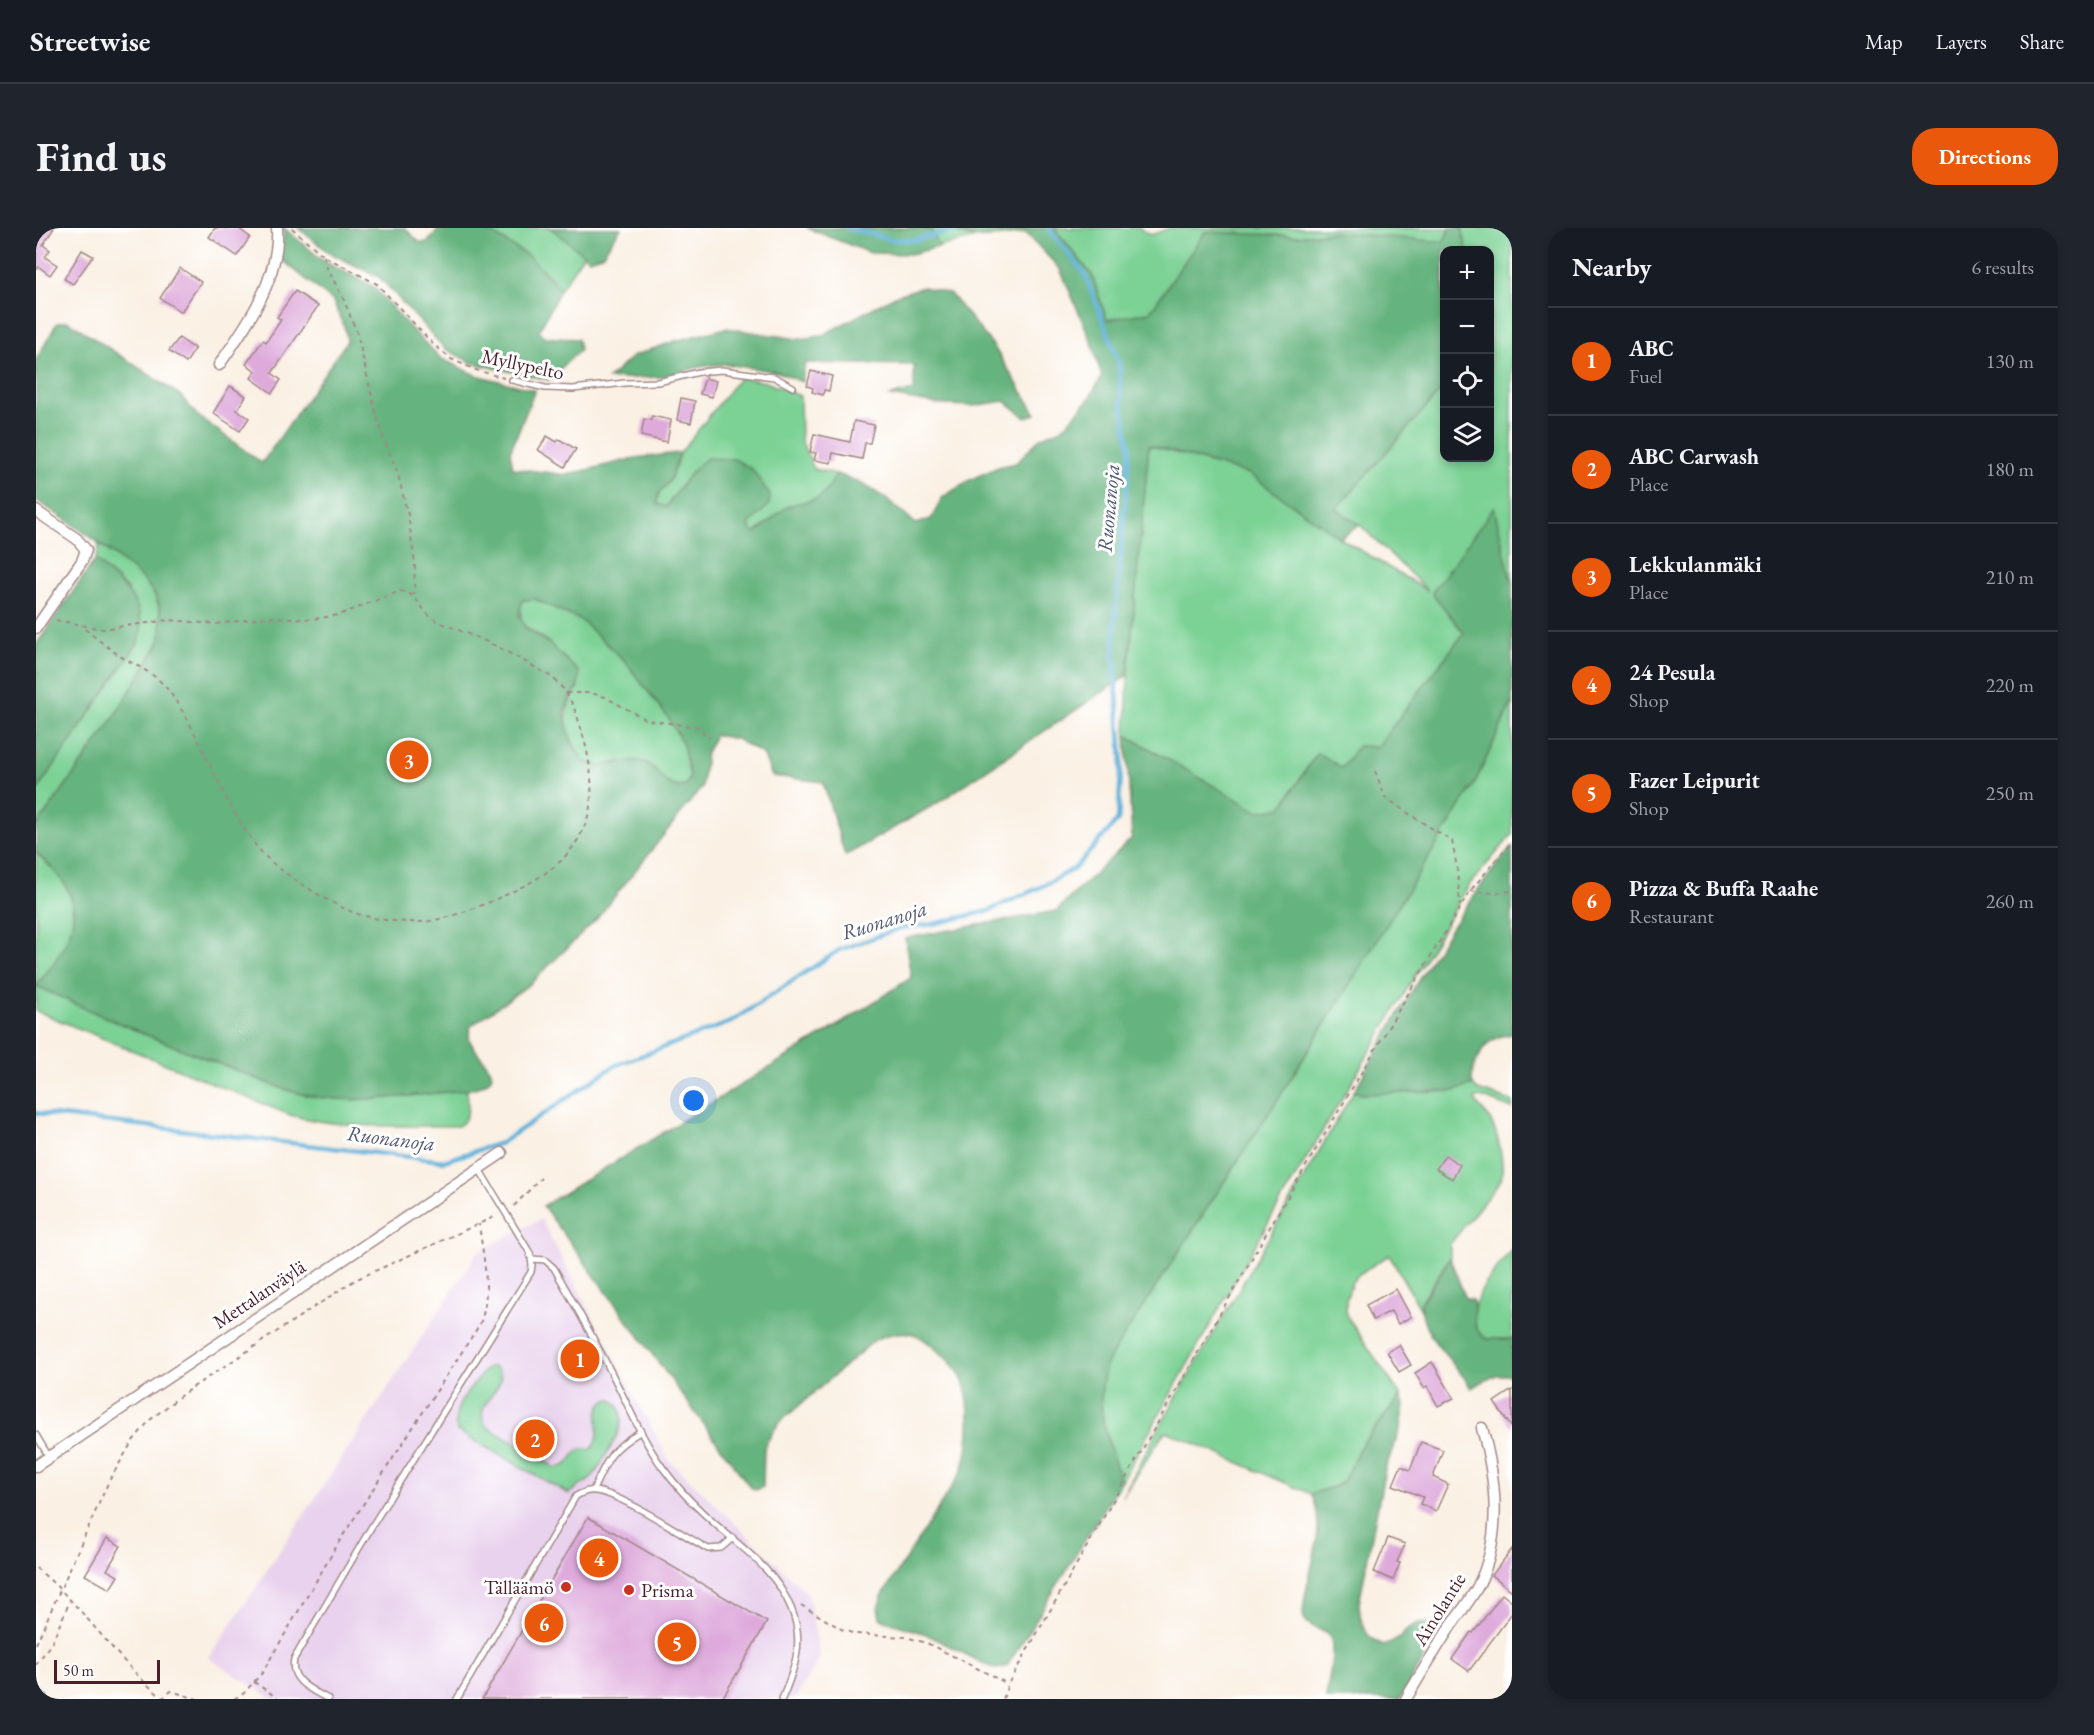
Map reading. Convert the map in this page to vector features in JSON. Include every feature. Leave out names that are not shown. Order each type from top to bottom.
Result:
[{"type":"street","points":[[219,365],[250,320],[259,302],[275,253],[277,228]]},
{"type":"street","points":[[36,511],[77,539],[86,550],[82,561],[38,626]]},
{"type":"street","name":"Mettalanväylä","points":[[36,1466],[502,1153]]},
{"type":"street","name":"Ainolantie","points":[[1406,1699],[1477,1586],[1489,1554],[1495,1497],[1490,1455],[1482,1428]]},
{"type":"lane","name":"Myllypelto","points":[[512,380],[545,388],[573,389],[658,382],[699,372],[722,370],[774,377],[794,387]]},
{"type":"lane","points":[[328,1699],[305,1685],[295,1675],[292,1670],[294,1659],[372,1526],[531,1272],[530,1253],[479,1169]]},
{"type":"lane","points":[[532,1259],[545,1260],[554,1268],[663,1468],[702,1513],[761,1565],[785,1595],[797,1622],[799,1640],[795,1668],[782,1699]]},
{"type":"lane","points":[[593,1490],[613,1451],[641,1431]]},
{"type":"lane","points":[[36,1435],[49,1457]]},
{"type":"lane","points":[[457,1699],[572,1502],[584,1492],[593,1490],[616,1497],[708,1549],[721,1548],[733,1538]]},
{"type":"path","name":"Myllypelto","points":[[292,228],[324,256],[377,284],[433,344],[451,359],[476,370],[512,380]]},
{"type":"path","points":[[324,256],[326,266],[343,298],[357,333],[376,414],[397,471],[408,515],[415,564],[414,595]]},
{"type":"path","points":[[38,626],[55,620],[102,629],[169,620],[216,624],[268,616],[313,619],[339,615],[400,591],[408,591],[414,595],[423,610],[432,618],[485,641],[550,676],[560,684],[579,721],[592,780],[590,807],[584,830],[572,849],[547,872],[511,893],[459,913],[422,922],[377,918],[352,912],[330,901],[261,852],[229,802],[196,735],[168,690],[158,678],[122,657],[81,626]]},
{"type":"path","points":[[566,693],[591,693],[605,697],[646,720],[698,727],[710,738]]},
{"type":"path","points":[[1375,771],[1385,797],[1452,841],[1460,908]]},
{"type":"path","points":[[1003,1699],[1008,1684],[1265,1234],[1470,891],[1512,842]]},
{"type":"path","points":[[1470,891],[1495,893],[1512,891]]},
{"type":"path","points":[[36,1644],[109,1481],[132,1442],[150,1420],[184,1393],[355,1280],[505,1213],[541,1178]]},
{"type":"path","points":[[234,1699],[244,1693],[254,1682],[270,1659],[342,1537],[424,1407],[480,1324],[484,1313],[486,1289],[479,1224]]},
{"type":"path","points":[[36,1568],[60,1589],[134,1672],[163,1699],[166,1694],[176,1691],[197,1699]]},
{"type":"path","points":[[785,1595],[843,1630],[855,1634],[906,1637],[927,1643],[1008,1684]]},
{"type":"path","points":[[36,1665],[52,1642],[70,1601]]},
{"type":"path","points":[[254,1682],[279,1699]]},
{"type":"shaded area","points":[[541,1219],[668,1459],[808,1594],[820,1658],[795,1699],[273,1699],[209,1658],[478,1252]]},
{"type":"green space","points":[[284,228],[325,262],[373,286],[414,332],[442,359],[476,375],[535,390],[510,452],[513,468],[567,475],[635,458],[680,453],[670,480],[658,495],[657,504],[666,507],[692,471],[707,458],[734,459],[752,469],[770,495],[769,505],[749,524],[755,533],[789,506],[812,501],[823,495],[837,474],[879,494],[916,524],[931,519],[943,497],[970,480],[998,467],[1016,463],[1040,438],[1063,428],[1088,400],[1102,377],[1092,343],[1060,269],[1026,233],[977,237],[968,236],[949,228],[1054,228],[1092,275],[1107,320],[1150,312],[1205,232],[1298,236],[1333,232],[1443,242],[1451,228],[1462,228],[1466,246],[1440,246],[1440,392],[1336,509],[1360,525],[1340,538],[1249,474],[1149,445],[1128,675],[939,802],[845,856],[823,782],[772,776],[763,754],[736,739],[715,735],[706,753],[702,787],[596,920],[530,984],[471,1026],[469,1036],[472,1045],[489,1067],[492,1074],[490,1079],[482,1085],[467,1090],[370,1099],[312,1096],[279,1087],[130,1028],[36,986],[62,950],[72,924],[73,911],[71,897],[64,883],[36,852],[36,827],[110,724],[159,644],[161,622],[157,599],[136,573],[36,500],[36,360],[57,323],[68,321],[180,395],[197,415],[262,463],[347,341],[345,329],[333,301],[282,260]],"holes":[[[535,599],[582,621],[624,660],[667,716],[683,744],[690,777],[686,786],[673,785],[644,762],[628,761],[602,766],[584,762],[571,741],[564,712],[570,698],[578,688],[579,672],[549,643],[526,629],[519,615],[522,600]]]},
{"type":"green space","points":[[298,228],[405,228],[419,242],[428,242],[439,228],[483,228],[527,255],[561,288],[539,331],[543,337],[578,339],[580,350],[549,380],[472,363],[445,349],[379,277],[330,253]]},
{"type":"green space","points":[[483,228],[551,228],[584,254],[561,288],[527,255]]},
{"type":"green space","points":[[551,228],[621,228],[602,255],[589,259]]},
{"type":"green space","points":[[807,228],[920,228],[932,231],[939,247],[911,254],[870,253]]},
{"type":"green space","points":[[920,228],[949,228],[961,235],[976,238],[939,247],[932,232]]},
{"type":"green space","points":[[1054,228],[1139,228],[1151,235],[1170,228],[1451,228],[1443,242],[1333,232],[1298,236],[1205,232],[1150,312],[1106,320],[1092,275]]},
{"type":"green space","points":[[1462,228],[1512,228],[1512,585],[1494,508],[1432,593],[1464,633],[1377,747],[1358,746],[1342,768],[1317,753],[1281,808],[1257,812],[1126,735],[1128,675],[1149,445],[1249,474],[1340,538],[1428,591],[1360,525],[1336,509],[1440,392],[1440,462],[1494,462],[1494,246],[1466,246]]},
{"type":"green space","points":[[923,287],[950,294],[992,344],[1036,414],[1025,417],[1005,401],[973,406],[943,405],[889,396],[914,390],[914,365],[805,363],[802,382],[778,372],[725,364],[699,367],[663,377],[608,379],[633,356],[675,341],[726,328],[798,339],[821,336],[897,295]]},
{"type":"green space","points":[[740,377],[766,382],[800,396],[801,440],[814,469],[837,474],[823,495],[812,501],[789,506],[755,533],[749,524],[769,505],[692,471],[666,507],[657,504],[658,495],[670,480],[680,453]]},
{"type":"green space","points":[[1494,507],[1512,585],[1512,702],[1475,783],[1280,1096],[1107,1362],[1101,1394],[1102,1409],[1107,1437],[1121,1482],[1008,1665],[994,1669],[926,1634],[885,1621],[880,1618],[878,1608],[882,1596],[962,1471],[965,1461],[969,1425],[968,1401],[962,1379],[955,1368],[930,1344],[916,1335],[903,1332],[876,1339],[778,1424],[764,1450],[763,1487],[756,1490],[750,1487],[543,1206],[834,1028],[911,978],[905,938],[1056,911],[1132,838],[1126,735],[1257,811],[1281,808],[1317,753],[1342,768],[1358,746],[1377,747],[1464,633],[1432,593]]},
{"type":"green space","points":[[98,543],[137,573],[155,596],[160,610],[159,644],[110,724],[36,827],[36,792],[138,643],[128,590],[95,560],[99,549]]},
{"type":"green space","points":[[95,560],[123,586],[137,606],[141,618],[138,643],[36,792],[36,645]]},
{"type":"green space","points":[[535,599],[582,621],[624,660],[667,716],[683,744],[690,777],[686,786],[671,785],[654,768],[619,762],[600,766],[584,762],[566,725],[567,708],[578,688],[549,643],[527,628],[521,619],[522,600]]},
{"type":"green space","points":[[1512,702],[1512,835],[1469,885],[1268,1223],[1121,1482],[1107,1437],[1102,1409],[1101,1394],[1107,1362],[1280,1096],[1475,783]]},
{"type":"green space","points":[[1512,847],[1512,1034],[1496,1038],[1485,1048],[1474,1066],[1473,1085],[1453,1091],[1362,1094],[1354,1091],[1447,934],[1467,904]]},
{"type":"green space","points":[[36,852],[64,883],[69,891],[73,909],[66,945],[37,986],[152,1037],[266,1083],[300,1094],[370,1099],[467,1090],[468,1110],[465,1119],[458,1126],[374,1126],[331,1123],[290,1115],[36,1011]]},
{"type":"green space","points":[[1473,1085],[1478,1090],[1512,1101],[1512,1109],[1481,1097],[1475,1099],[1489,1118],[1495,1131],[1500,1148],[1501,1180],[1450,1244],[1450,1258],[1423,1298],[1421,1310],[1389,1255],[1359,1274],[1352,1282],[1346,1300],[1348,1318],[1401,1396],[1359,1449],[1343,1482],[1311,1494],[1168,1432],[1164,1433],[1122,1497],[1162,1422],[1354,1091],[1362,1094],[1453,1091]]},
{"type":"green space","points":[[1512,1249],[1512,1339],[1487,1339],[1477,1330],[1473,1318],[1475,1306],[1488,1280]]},
{"type":"green space","points":[[1450,1258],[1463,1292],[1467,1299],[1472,1299],[1474,1304],[1477,1330],[1487,1339],[1512,1339],[1512,1375],[1496,1375],[1471,1388],[1426,1328],[1421,1303]]},
{"type":"green space","points":[[490,1367],[499,1371],[501,1380],[483,1409],[483,1421],[487,1427],[554,1467],[566,1465],[579,1450],[590,1450],[597,1437],[600,1407],[611,1399],[617,1405],[621,1412],[620,1427],[599,1468],[590,1480],[569,1494],[457,1431],[456,1414],[463,1398],[485,1370]]},
{"type":"green space","points":[[1401,1396],[1404,1405],[1401,1427],[1385,1469],[1359,1603],[1361,1617],[1368,1634],[1384,1645],[1399,1638],[1414,1625],[1421,1623],[1441,1630],[1400,1699],[1326,1699],[1332,1643],[1327,1634],[1311,1626],[1303,1615],[1317,1539],[1318,1523],[1311,1494],[1343,1482],[1359,1449]]},
{"type":"building","points":[[36,228],[54,228],[43,245],[50,250],[45,257],[57,265],[50,275],[39,267],[36,270]]},
{"type":"building","points":[[215,228],[238,228],[250,237],[237,256],[209,237]]},
{"type":"building","points":[[82,250],[93,256],[73,284],[64,279]]},
{"type":"building","points":[[180,268],[201,282],[181,312],[160,298]]},
{"type":"building","points":[[295,291],[318,306],[272,373],[281,380],[272,393],[251,378],[256,371],[246,364],[263,340],[266,342],[281,320],[277,317]]},
{"type":"building","points":[[179,338],[195,349],[186,363],[169,351]]},
{"type":"building","points":[[811,371],[832,376],[829,391],[824,390],[823,395],[812,392],[813,388],[807,386]]},
{"type":"building","points":[[705,378],[716,381],[712,397],[700,394]]},
{"type":"building","points":[[230,386],[246,396],[237,410],[249,418],[240,431],[213,413]]},
{"type":"building","points":[[681,398],[695,401],[691,423],[677,420]]},
{"type":"building","points":[[652,416],[671,420],[667,442],[641,436],[644,419],[651,420]]},
{"type":"building","points":[[854,421],[874,425],[870,443],[865,443],[862,459],[833,453],[831,463],[814,460],[816,453],[810,452],[814,434],[850,442]]},
{"type":"building","points":[[547,436],[557,442],[559,439],[576,449],[565,467],[538,450]]},
{"type":"building","points":[[1445,1155],[1460,1165],[1452,1179],[1436,1169]]},
{"type":"building","points":[[1396,1289],[1411,1317],[1398,1324],[1391,1311],[1373,1320],[1366,1305]]},
{"type":"building","points":[[1399,1345],[1411,1365],[1399,1372],[1387,1352]]},
{"type":"building","points":[[1432,1362],[1454,1398],[1438,1406],[1427,1386],[1424,1388],[1415,1373]]},
{"type":"building","points":[[1512,1390],[1512,1428],[1494,1402]]},
{"type":"building","points":[[524,1424],[552,1440],[545,1453],[517,1437]]},
{"type":"building","points":[[1421,1442],[1443,1450],[1433,1477],[1448,1484],[1436,1511],[1420,1504],[1423,1497],[1393,1485],[1401,1466],[1410,1470]]},
{"type":"building","name":"Prisma","points":[[588,1517],[767,1622],[722,1699],[482,1699]]},
{"type":"building","points":[[107,1538],[121,1546],[107,1570],[118,1576],[110,1589],[85,1575]]},
{"type":"building","points":[[1388,1538],[1405,1544],[1397,1562],[1400,1563],[1393,1580],[1374,1572]]},
{"type":"building","points":[[1512,1549],[1512,1591],[1492,1575]]},
{"type":"building","points":[[1502,1594],[1512,1602],[1512,1613],[1469,1671],[1452,1659]]},
{"type":"waterway","name":"Ruonanoja","points":[[847,228],[893,240],[915,240],[966,228]]},
{"type":"waterway","name":"Ruonanoja","points":[[36,1113],[444,1161],[501,1143],[614,1066],[731,1022],[839,950],[901,928],[933,924],[988,911],[1045,885],[1075,868],[1118,820],[1122,756],[1114,658],[1115,619],[1130,449],[1121,397],[1119,362],[1085,274],[1048,228]]},
{"type":"place","name":"Lekkulanmäki","points":[[409,760]]},
{"type":"place","name":"ABC","points":[[580,1359]]},
{"type":"place","name":"ABC Carwash","points":[[535,1439]]},
{"type":"place","name":"24 Pesula","points":[[599,1558]]},
{"type":"place","name":"Tälläämö","points":[[566,1587]]},
{"type":"place","name":"Prisma","points":[[629,1590]]},
{"type":"place","name":"Pizza & Buffa Raahe","points":[[544,1623]]},
{"type":"place","name":"Fazer Leipurit","points":[[677,1642]]}]
